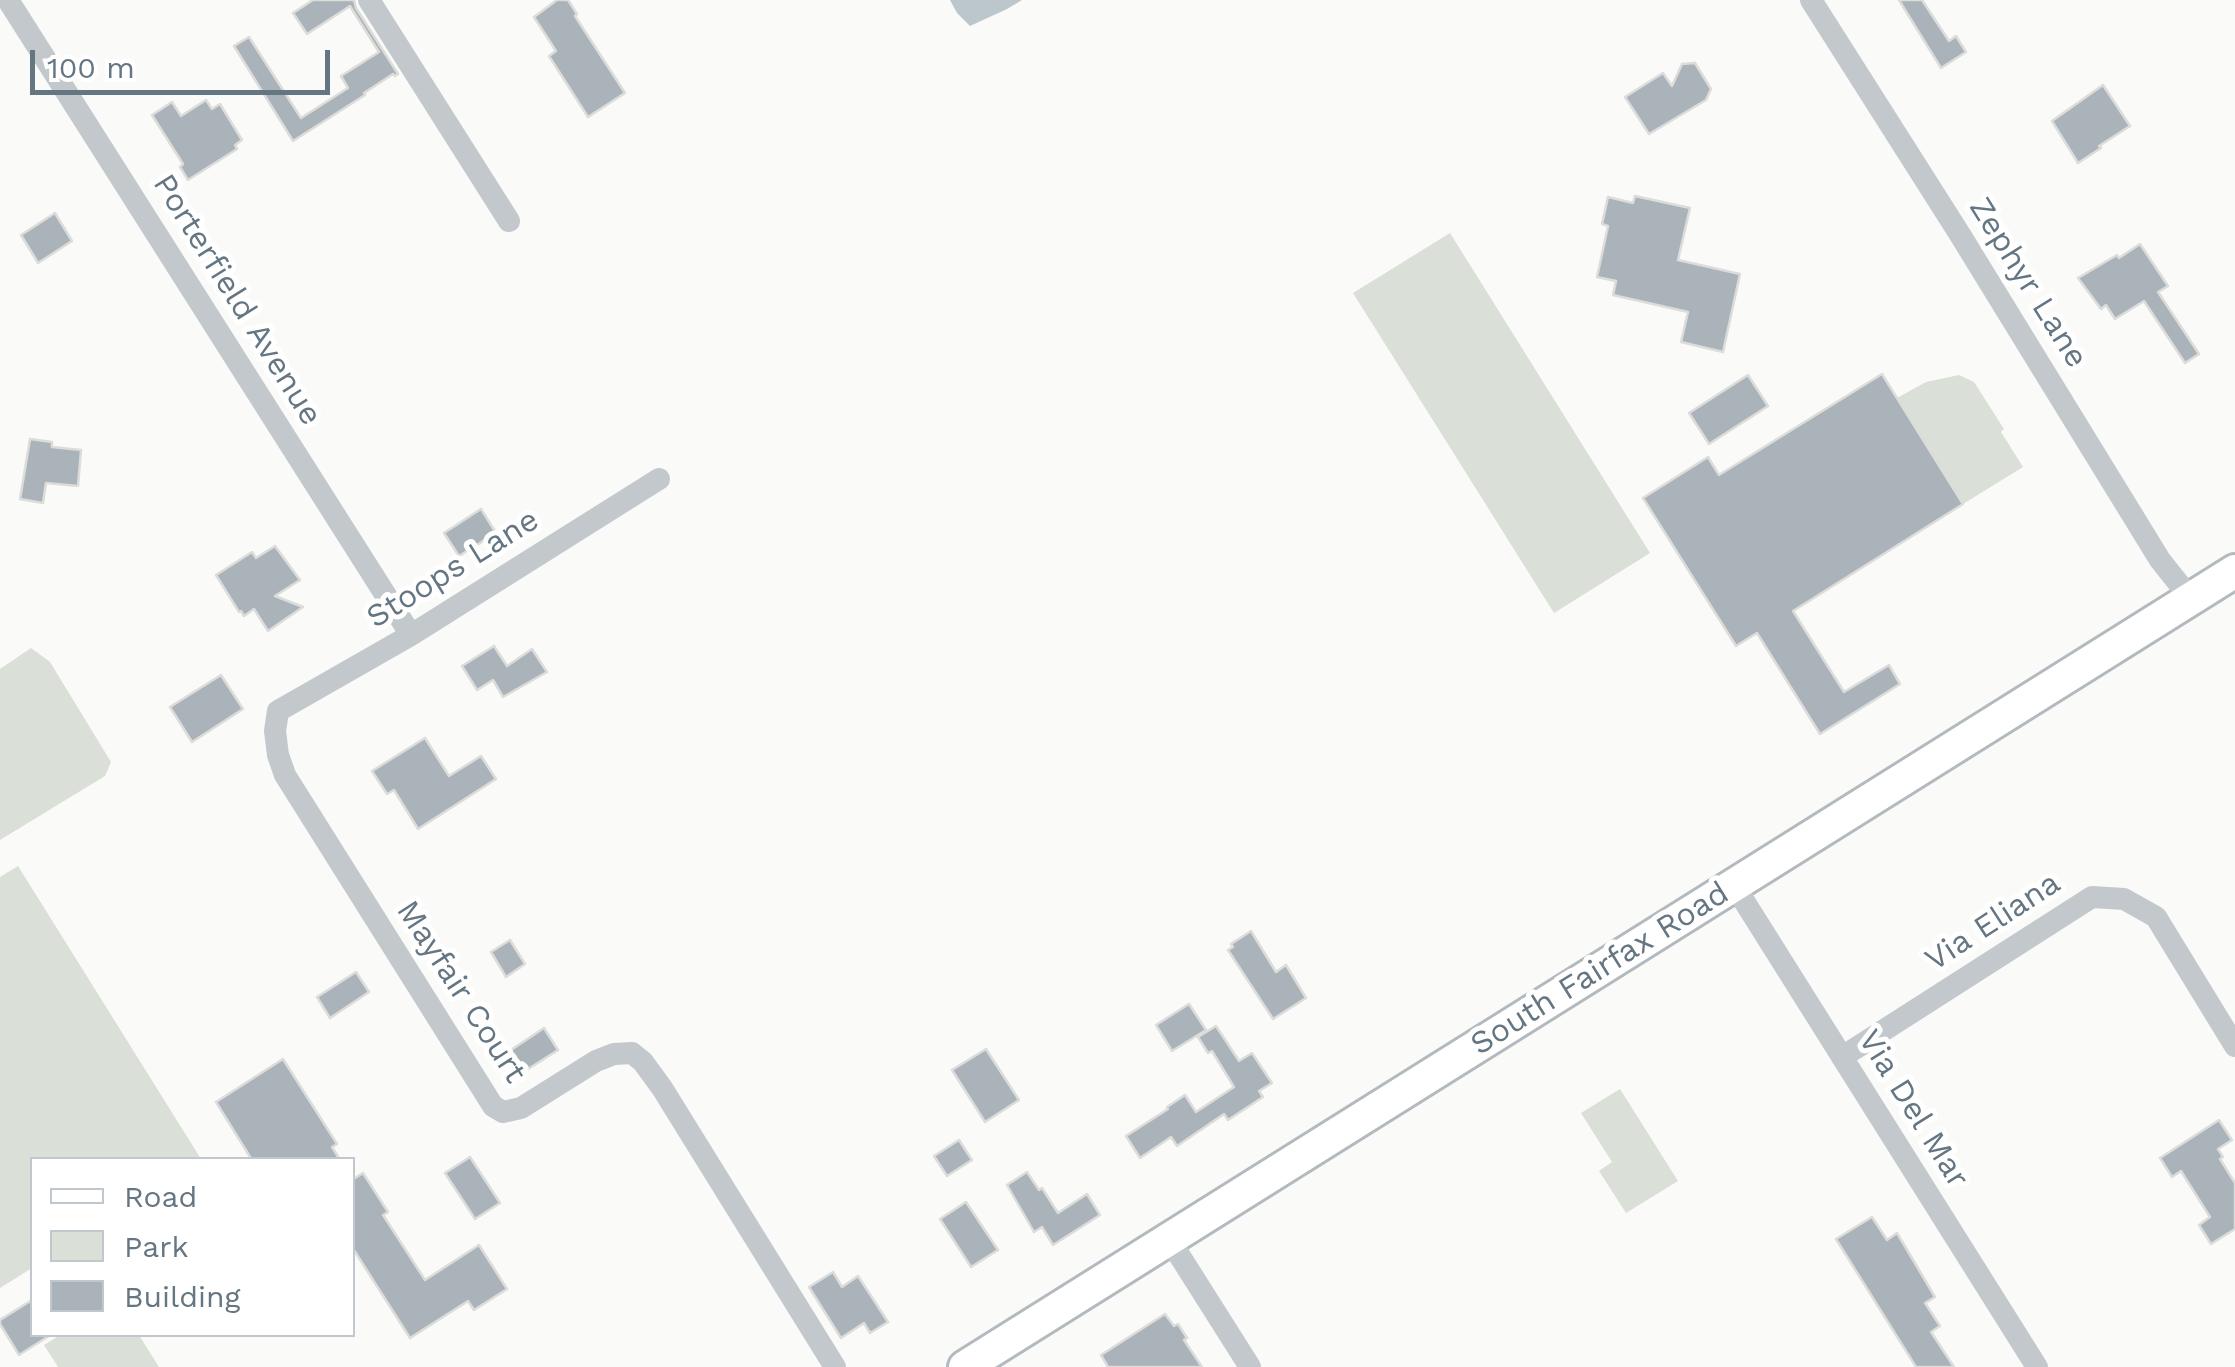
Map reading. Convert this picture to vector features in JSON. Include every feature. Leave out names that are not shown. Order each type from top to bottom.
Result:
[{"type":"street","name":"Porterfield Avenue","points":[[8,0],[410,635]]},
{"type":"street","points":[[369,0],[509,220]]},
{"type":"street","name":"Zephyr Lane","points":[[1811,0],[2160,560],[2191,599]]},
{"type":"street","name":"Stoops Lane","points":[[278,710],[410,635],[659,479]]},
{"type":"street","name":"South Fairfax Road","points":[[964,1367],[2235,571]]},
{"type":"street","name":"Mayfair Court","points":[[278,710],[275,732],[285,775],[492,1106],[503,1112],[521,1108],[614,1054],[632,1053],[644,1062],[835,1367]]},
{"type":"street","name":"Via Del Mar","points":[[1734,885],[2037,1367]]},
{"type":"street","name":"Via Eliana","points":[[1842,1057],[2092,897],[2124,899],[2156,917],[2235,1046]]},
{"type":"street","points":[[1170,1239],[1250,1367]]},
{"type":"green space","points":[[1450,233],[1650,553],[1554,613],[1353,293]]},
{"type":"green space","points":[[1959,375],[1974,382],[2023,467],[1963,504],[1897,398],[1926,382]]},
{"type":"green space","points":[[31,648],[50,662],[111,762],[105,776],[0,840],[0,669]]},
{"type":"green space","points":[[18,866],[200,1157],[30,1157],[30,1269],[0,1288],[0,877]]},
{"type":"green space","points":[[1620,1089],[1678,1181],[1626,1213],[1599,1171],[1612,1162],[1581,1113]]},
{"type":"green space","points":[[57,1337],[140,1337],[159,1367],[58,1367],[44,1345]]},
{"type":"shaded area","points":[[950,0],[1022,0],[970,26]]},
{"type":"building","points":[[313,0],[354,0],[398,74],[293,141],[234,46],[249,37],[301,118],[348,88],[341,76],[379,52],[350,6],[307,34],[293,13]]},
{"type":"building","points":[[557,0],[568,0],[625,93],[588,117],[549,56],[556,51],[534,17]]},
{"type":"building","points":[[1899,0],[1922,0],[1949,41],[1956,36],[1966,52],[1941,68]]},
{"type":"building","points":[[1695,63],[1711,89],[1706,100],[1649,134],[1625,97],[1663,73],[1672,86],[1682,64]]},
{"type":"building","points":[[2103,85],[2130,126],[2078,163],[2052,121]]},
{"type":"building","points":[[206,100],[212,109],[220,104],[242,140],[235,145],[237,149],[188,180],[180,167],[183,164],[152,115],[172,102],[181,116]]},
{"type":"building","points":[[1635,196],[1690,208],[1678,260],[1740,274],[1723,352],[1681,342],[1688,312],[1613,295],[1616,281],[1597,277],[1608,226],[1602,224],[1608,197],[1633,203]]},
{"type":"building","points":[[55,213],[72,241],[38,263],[21,235]]},
{"type":"building","points":[[2140,244],[2168,286],[2158,292],[2199,354],[2185,363],[2144,301],[2115,319],[2106,305],[2101,309],[2078,278]]},
{"type":"building","points":[[1882,374],[1963,504],[1793,611],[1844,692],[1889,665],[1900,684],[1820,734],[1757,633],[1736,646],[1643,498],[1708,457],[1719,475]]},
{"type":"building","points":[[1748,375],[1768,406],[1709,444],[1689,413]]},
{"type":"building","points":[[30,439],[52,442],[52,447],[81,450],[78,486],[46,483],[43,503],[20,499]]},
{"type":"building","points":[[481,509],[496,533],[459,556],[444,533]]},
{"type":"building","points":[[275,546],[300,580],[275,596],[303,607],[268,631],[254,609],[244,616],[239,612],[216,575],[252,552],[256,558]]},
{"type":"building","points":[[494,646],[507,666],[532,649],[547,672],[503,697],[493,680],[477,690],[462,666]]},
{"type":"building","points":[[221,675],[243,709],[192,742],[170,707]]},
{"type":"building","points":[[425,738],[449,776],[481,756],[496,779],[418,829],[394,790],[387,794],[372,771]]},
{"type":"building","points":[[1251,931],[1276,972],[1286,965],[1306,998],[1273,1019],[1228,950]]},
{"type":"building","points":[[510,940],[525,964],[506,977],[491,952]]},
{"type":"building","points":[[356,972],[369,992],[330,1018],[317,997]]},
{"type":"building","points":[[1189,1004],[1206,1030],[1172,1051],[1156,1025]]},
{"type":"building","points":[[1216,1026],[1239,1061],[1252,1053],[1272,1083],[1259,1091],[1263,1097],[1228,1120],[1224,1114],[1177,1146],[1171,1137],[1140,1158],[1126,1136],[1185,1095],[1196,1112],[1234,1087],[1212,1051],[1208,1053],[1198,1037]]},
{"type":"building","points":[[544,1028],[558,1050],[525,1071],[511,1050]]},
{"type":"building","points":[[986,1049],[1019,1100],[985,1122],[952,1070]]},
{"type":"building","points":[[283,1059],[337,1144],[332,1147],[338,1157],[250,1157],[216,1102]]},
{"type":"building","points":[[2219,1120],[2232,1140],[2218,1149],[2235,1183],[2235,1229],[2211,1244],[2199,1225],[2210,1217],[2181,1171],[2172,1177],[2160,1158]]},
{"type":"building","points":[[959,1140],[972,1160],[947,1176],[934,1156]]},
{"type":"building","points":[[470,1157],[500,1203],[475,1219],[445,1173]]},
{"type":"building","points":[[1027,1172],[1058,1213],[1087,1194],[1100,1215],[1053,1245],[1042,1227],[1034,1232],[1007,1185]]},
{"type":"building","points":[[363,1173],[388,1212],[383,1215],[425,1280],[479,1245],[507,1289],[474,1310],[468,1301],[410,1338],[355,1252],[355,1178]]},
{"type":"building","points":[[966,1202],[998,1250],[971,1267],[940,1219]]},
{"type":"building","points":[[1872,1217],[1887,1240],[1897,1233],[1935,1297],[1925,1303],[1940,1326],[1931,1332],[1954,1367],[1916,1367],[1836,1239]]},
{"type":"building","points":[[833,1272],[842,1287],[858,1276],[888,1322],[870,1333],[864,1323],[841,1338],[809,1287]]},
{"type":"building","points":[[30,1301],[30,1337],[47,1337],[19,1355],[0,1320]]},
{"type":"building","points":[[1165,1314],[1174,1326],[1178,1324],[1202,1367],[1108,1367],[1101,1355]]}]
